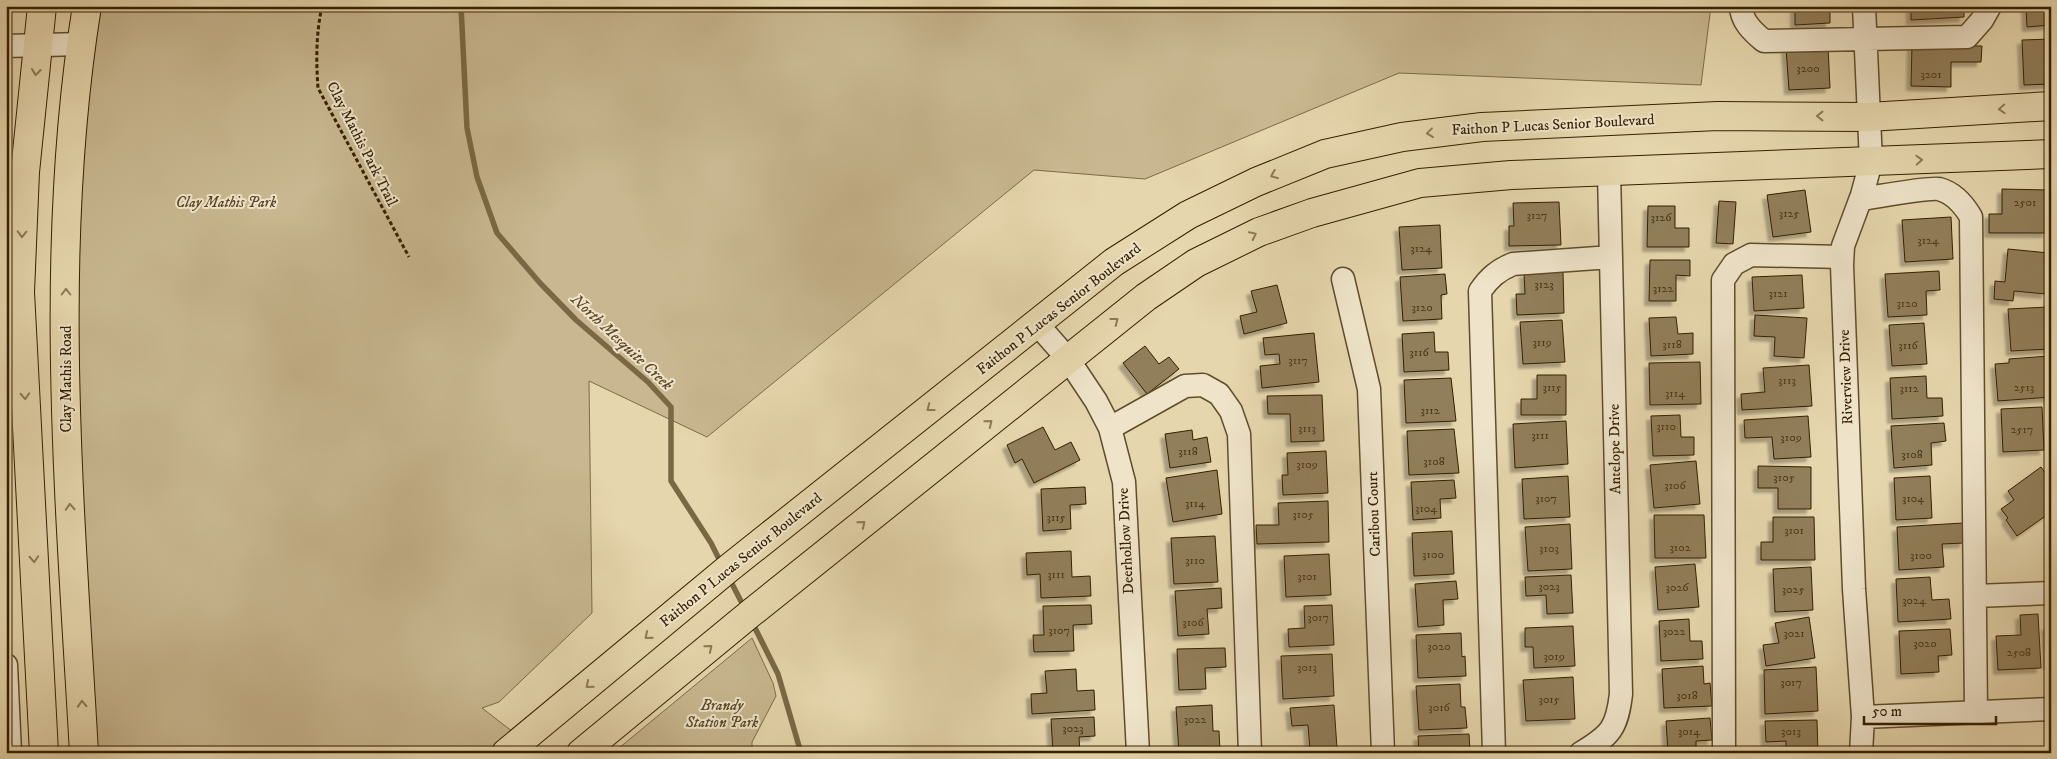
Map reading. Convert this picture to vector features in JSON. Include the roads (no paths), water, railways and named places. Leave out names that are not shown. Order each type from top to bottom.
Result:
[{"type":"main road","points":[[42,6],[13,292],[44,753]]},
{"type":"main road","name":"Clay Mathis Road","points":[[84,753],[65,419],[67,178],[81,44],[87,6]]},
{"type":"main road","name":"Faithon P Lucas Senior Boulevard","points":[[506,753],[794,516],[1038,325],[1114,262],[1188,214],[1256,182],[1325,154],[1402,137],[1482,127],[1718,116],[1868,117],[2051,106]]},
{"type":"main road","points":[[581,753],[1146,297],[1196,263],[1259,232],[1312,213],[1420,183],[1511,175],[2051,154]]},
{"type":"street","points":[[1741,6],[1741,15],[1753,32],[1764,40],[1866,40],[1967,37],[1982,20],[1990,6]]},
{"type":"street","name":"Riverview Drive","points":[[1861,753],[1863,717],[1854,589],[1842,257],[1843,246],[1871,162],[1864,6]]},
{"type":"street","points":[[6,46],[81,44]]},
{"type":"street","name":"Antelope Drive","points":[[1581,753],[1595,744],[1615,725],[1621,694],[1609,172]]},
{"type":"street","points":[[1860,199],[1938,189],[1955,197],[1971,217],[1976,712]]},
{"type":"street","points":[[1724,753],[1723,280],[1734,264],[1752,255],[1842,257]]},
{"type":"street","points":[[1494,753],[1480,291],[1486,281],[1501,269],[1513,264],[1611,257]]},
{"type":"street","name":"Caribou Court","points":[[1343,279],[1369,389],[1383,753]]},
{"type":"street","name":"Deerhollow Drive","points":[[1038,325],[1068,359],[1096,401],[1110,428],[1124,482],[1127,516],[1126,560],[1138,753]]},
{"type":"street","points":[[1110,428],[1185,386],[1203,385],[1211,389],[1220,394],[1232,411],[1239,434],[1250,753]]},
{"type":"street","points":[[1975,596],[2051,593]]},
{"type":"street","points":[[6,665],[10,753]]},
{"type":"street","points":[[1863,717],[2051,709]]},
{"type":"waterway","name":"North Mesquite Creek","points":[[461,6],[467,128],[477,177],[497,233],[540,283],[576,320],[648,382],[671,407],[671,481],[711,543],[722,565]]},
{"type":"waterway","name":"North Mesquite Creek","points":[[729,578],[745,609]]},
{"type":"waterway","name":"North Mesquite Creek","points":[[752,622],[778,674],[801,753]]},
{"type":"park label","name":"Clay Mathis Park","points":[[226,202]]},
{"type":"park label","name":"Brandy Station Park","points":[[722,714]]}]
